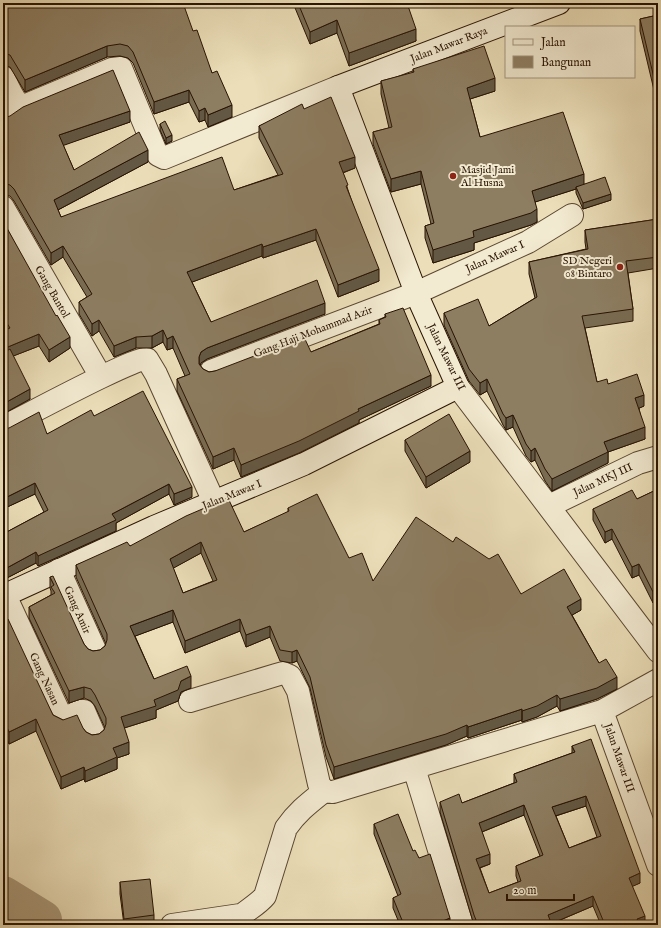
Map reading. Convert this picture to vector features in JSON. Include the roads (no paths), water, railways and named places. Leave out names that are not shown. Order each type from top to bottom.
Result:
[{"type":"street","name":"Jalan Mawar Raya","points":[[21,105],[24,106],[112,69],[120,68],[124,71],[156,152],[164,158],[338,87],[559,3]]},
{"type":"street","points":[[3,77],[21,105],[3,117]]},
{"type":"street","name":"Jalan Mawar III","points":[[338,87],[416,293],[458,388],[658,651]]},
{"type":"street","name":"Gang Bantol","points":[[3,207],[101,377]]},
{"type":"street","name":"Jalan Mawar I","points":[[416,293],[528,242],[572,215]]},
{"type":"street","name":"Gang Haji Mohammad Azir","points":[[211,371],[416,293]]},
{"type":"street","points":[[3,427],[101,377],[138,360],[147,359],[156,374],[214,502]]},
{"type":"street","name":"Jalan Mawar I","points":[[4,595],[304,464],[458,388]]},
{"type":"street","name":"Jalan MKJ III","points":[[549,506],[638,463],[658,457]]},
{"type":"street","name":"Gang Amir","points":[[59,570],[95,650]]},
{"type":"street","name":"Gang Nasan","points":[[4,595],[60,716],[63,719],[80,710],[84,711],[94,734]]},
{"type":"street","points":[[190,701],[283,673],[290,676],[298,691],[319,784],[324,791]]},
{"type":"street","name":"Jalan Mawar III","points":[[658,680],[602,710],[658,865]]},
{"type":"street","points":[[172,925],[236,920],[258,904],[265,896],[286,828],[300,810],[324,791],[333,792],[602,710]]},
{"type":"street","points":[[414,768],[462,925]]},
{"type":"waterway","points":[[3,896],[42,920],[40,925]]},
{"type":"place","name":"Masjid Jami Al Husna","points":[[453,176]]},
{"type":"place","name":"SD Negeri 08 Bintaro","points":[[620,267]]}]
